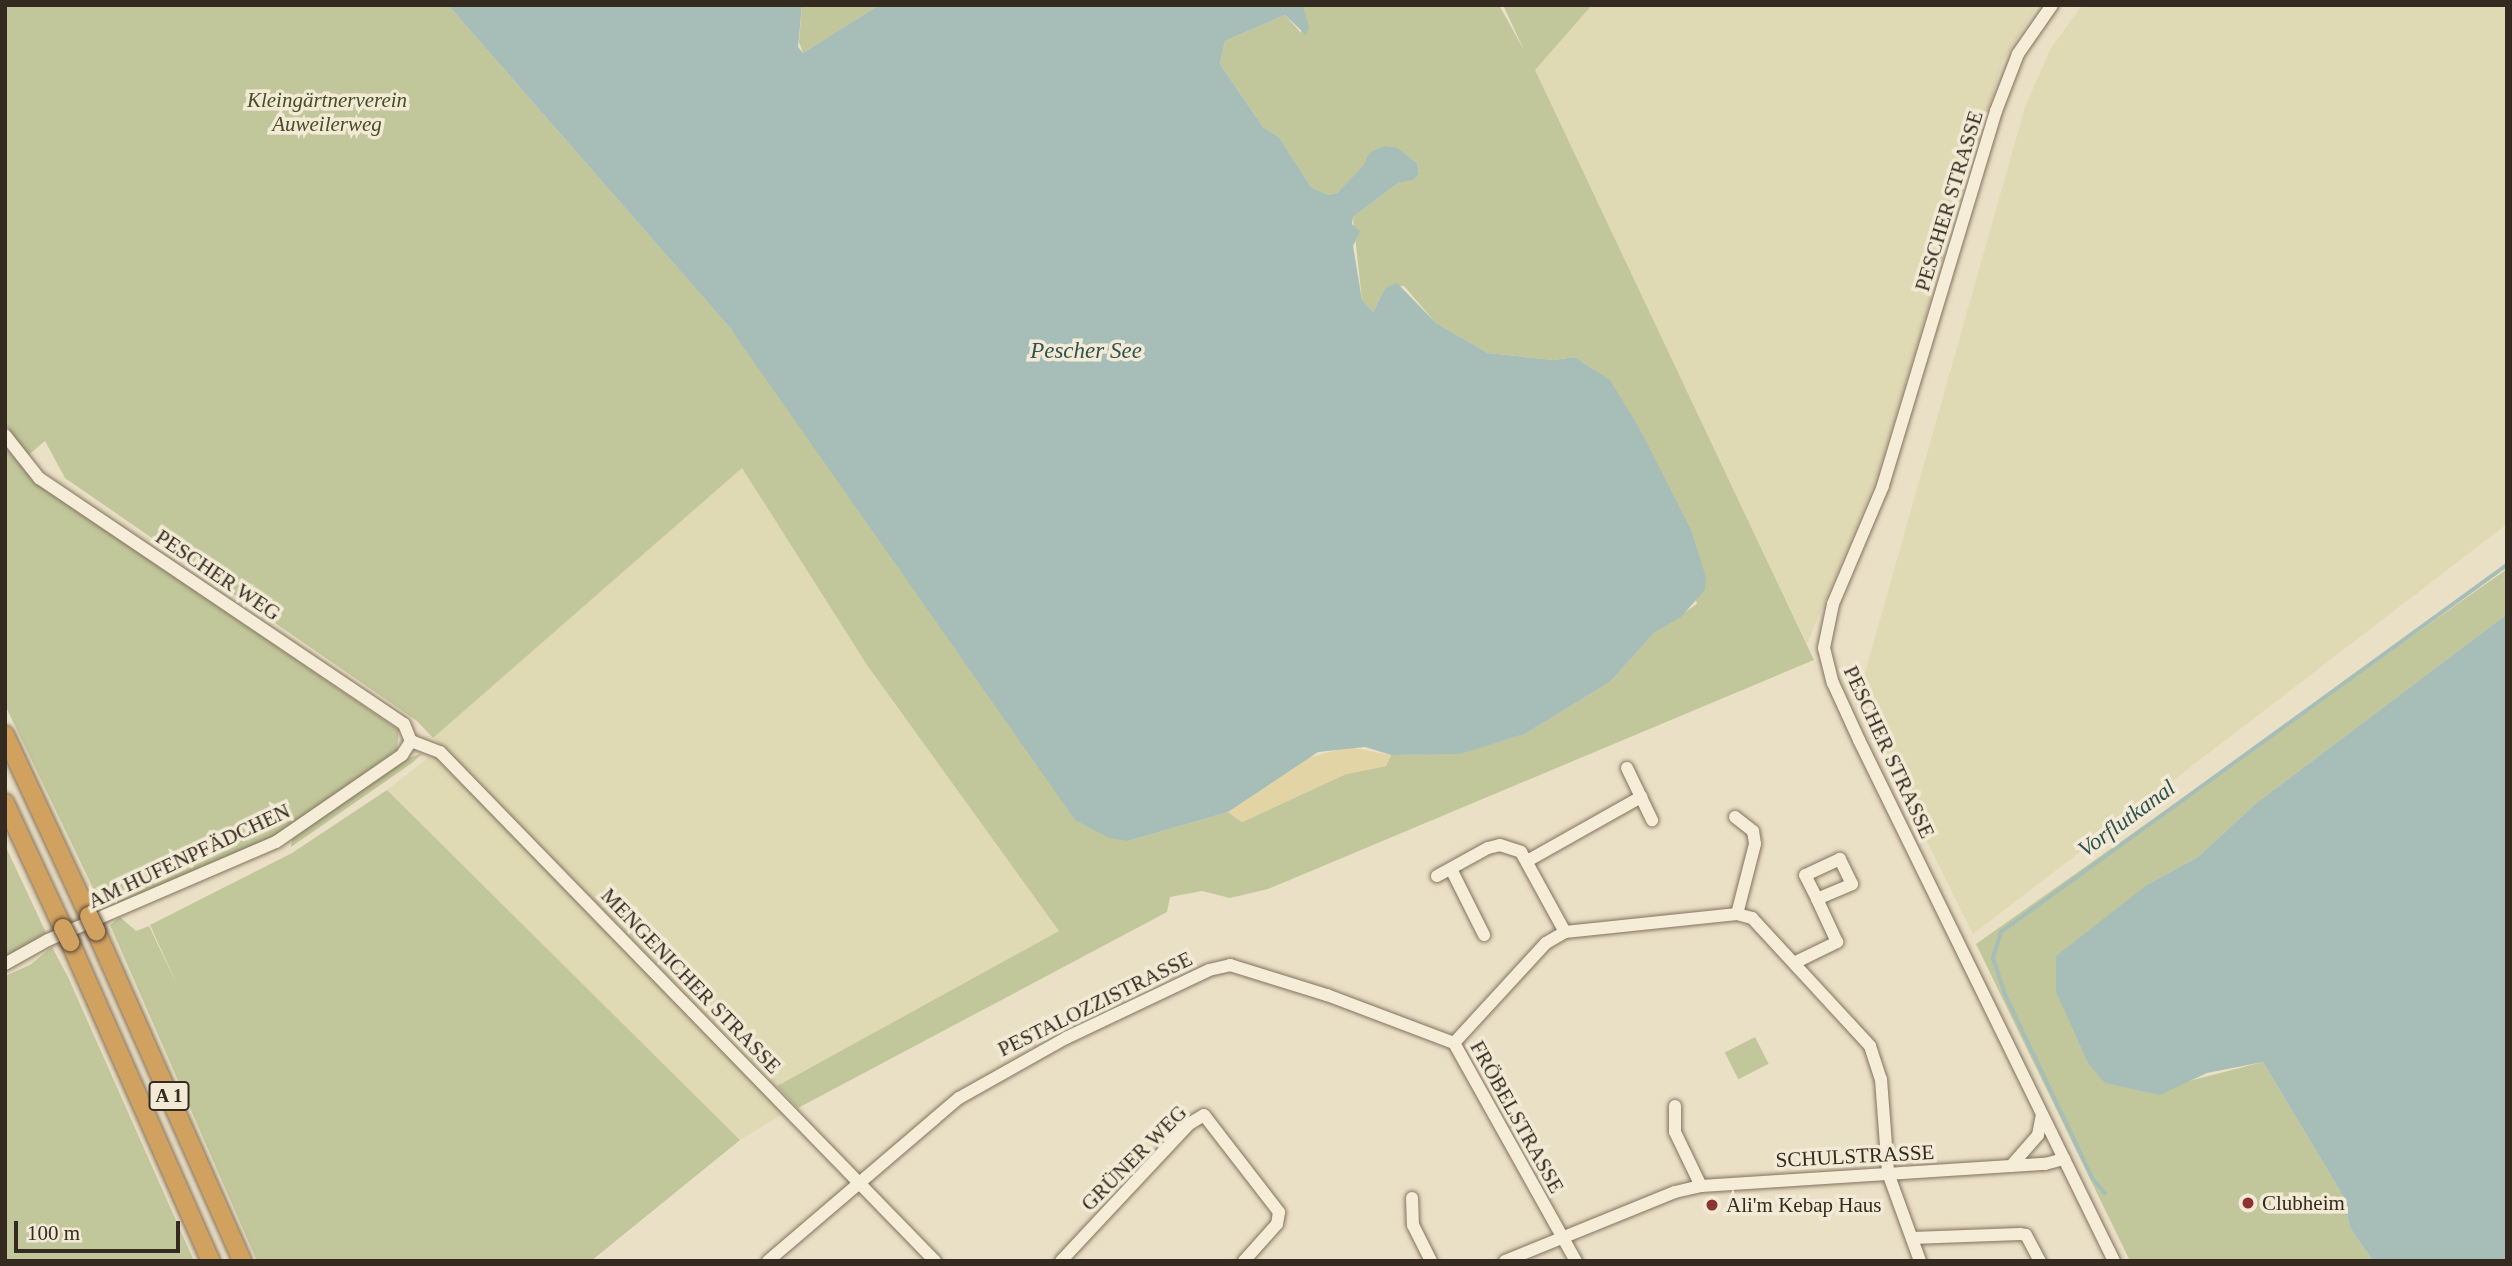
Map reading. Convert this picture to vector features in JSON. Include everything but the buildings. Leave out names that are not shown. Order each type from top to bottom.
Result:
[{"type":"highway","name":"A 1","points":[[5,735],[242,1261]]},
{"type":"highway","name":"A 1","points":[[5,803],[211,1261]]},
{"type":"street","name":"PESCHER STRASSE","points":[[2052,5],[2018,54],[1996,111],[1883,486],[1833,604],[1824,648],[1833,683],[1859,740],[2114,1261]]},
{"type":"street","name":"PESCHER WEG","points":[[5,435],[39,478],[404,724],[411,741]]},
{"type":"street","name":"AM HUFENPFÄDCHEN","points":[[5,964],[48,940],[276,842],[402,755],[411,741]]},
{"type":"street","name":"MENGENICHER STRASSE","points":[[411,741],[440,752],[935,1261]]},
{"type":"street","points":[[1628,768],[1651,820]]},
{"type":"street","points":[[1529,860],[1640,797]]},
{"type":"street","points":[[1735,817],[1753,831],[1755,844],[1737,914]]},
{"type":"street","points":[[1437,876],[1500,845],[1529,860],[1565,932],[1737,914],[1752,918],[1769,931],[1857,1029],[1876,1058],[1888,1173],[1920,1261]]},
{"type":"street","points":[[1451,869],[1484,935]]},
{"type":"street","points":[[1796,962],[1837,942],[1816,900]]},
{"type":"street","name":"FRÖBELSTRASSE","points":[[1565,932],[1546,943],[1454,1043],[1576,1261]]},
{"type":"street","name":"PESTALOZZISTRASSE","points":[[768,1261],[863,1184],[936,1117],[988,1079],[1209,970],[1230,965],[1251,969],[1454,1043]]},
{"type":"street","points":[[1675,1106],[1675,1132],[1702,1186]]},
{"type":"street","points":[[2010,1166],[2038,1135],[2042,1114]]},
{"type":"street","name":"GRÜNER WEG","points":[[1061,1261],[1189,1124],[1204,1115],[1279,1218],[1244,1261]]},
{"type":"street","name":"SCHULSTRASSE","points":[[1505,1261],[1561,1237],[1702,1186],[2010,1166],[2064,1159]]},
{"type":"street","points":[[1412,1199],[1413,1225],[1431,1261]]},
{"type":"street","points":[[1912,1238],[2026,1235],[2040,1261]]},
{"type":"shaded area","points":[[1592,5],[2038,5],[2003,60],[1878,474],[1807,644],[1534,70]]},
{"type":"shaded area","points":[[2082,5],[2507,5],[2507,524],[1973,934],[1857,701],[2025,107],[2050,50]]},
{"type":"shaded area","points":[[742,468],[867,665],[1059,931],[777,1086],[433,738]]},
{"type":"shaded area","points":[[432,755],[436,756],[786,1112],[740,1140],[387,790]]},
{"type":"green space","name":"Kleingärtnerverein Auweilerweg","points":[[5,5],[448,5],[730,328],[1128,841],[1228,812],[1242,822],[1346,774],[1386,766],[1391,755],[1460,753],[1525,734],[1610,682],[1655,632],[1697,604],[1660,475],[1641,431],[1592,368],[1575,357],[1553,360],[1488,353],[1436,323],[1404,286],[1385,288],[1373,312],[1362,300],[1353,217],[1398,183],[1413,179],[1419,174],[1417,163],[1398,148],[1369,153],[1364,166],[1337,193],[1328,195],[1311,187],[1279,137],[1263,127],[1220,64],[1225,41],[1285,15],[1301,33],[1303,5],[1499,5],[1524,50],[1503,5],[1592,5],[1535,70],[1814,660],[1268,889],[1230,898],[1202,891],[1170,897],[1167,912],[798,1108],[777,1086],[1059,931],[867,665],[742,468],[433,738],[417,721],[65,478],[45,441],[26,457],[5,423]]},
{"type":"green space","points":[[802,5],[879,5],[803,53],[799,42]]},
{"type":"green space","points":[[5,447],[37,483],[399,730],[397,750],[276,837],[105,913],[5,705]]},
{"type":"green space","points":[[2507,569],[2507,614],[2255,804],[2198,857],[2148,884],[2077,1034],[2088,1063],[2185,1082],[2263,1062],[2343,1196],[2350,1228],[2373,1261],[2130,1261],[1976,944]]},
{"type":"green space","points":[[423,753],[291,847],[292,839],[408,758]]},
{"type":"green space","points":[[387,790],[740,1140],[591,1261],[257,1261],[110,925],[120,917],[136,931],[149,926],[179,989],[150,925],[292,853]]},
{"type":"green space","points":[[5,845],[48,937],[5,958]]},
{"type":"green space","points":[[52,947],[68,977],[194,1261],[5,1261],[5,976],[30,965]]},
{"type":"green space","points":[[1755,1037],[1769,1064],[1738,1079],[1725,1052]]},
{"type":"sand","points":[[1349,747],[1391,755],[1386,766],[1346,774],[1242,822],[1228,812],[1307,758]]},
{"type":"water","name":"Pescher See","points":[[448,5],[802,5],[798,47],[803,53],[879,5],[1303,5],[1309,27],[1306,35],[1285,15],[1225,41],[1220,64],[1263,127],[1279,137],[1311,187],[1328,195],[1337,193],[1363,166],[1369,153],[1385,146],[1398,148],[1417,163],[1419,174],[1413,180],[1398,183],[1353,217],[1352,224],[1360,231],[1353,246],[1362,300],[1373,312],[1385,288],[1397,283],[1436,323],[1488,353],[1553,360],[1575,357],[1610,380],[1641,431],[1691,530],[1706,577],[1705,590],[1681,617],[1655,632],[1610,682],[1525,734],[1460,754],[1391,755],[1365,747],[1318,752],[1228,812],[1128,841],[1109,838],[1075,820],[730,328]]},
{"type":"water","points":[[2507,614],[2507,1261],[2373,1261],[2350,1228],[2343,1196],[2263,1062],[2207,1073],[2160,1095],[2105,1083],[2088,1063],[2056,992],[2056,956],[2148,884],[2198,857],[2255,804]]},
{"type":"waterway","name":"Vorflutkanal","points":[[2105,1194],[2092,1178],[2005,995],[1993,958],[2001,932],[2507,565]]},
{"type":"place","name":"Clubheim","points":[[2248,1203]]},
{"type":"place","name":"Ali'm Kebap Haus","points":[[1712,1205]]}]
